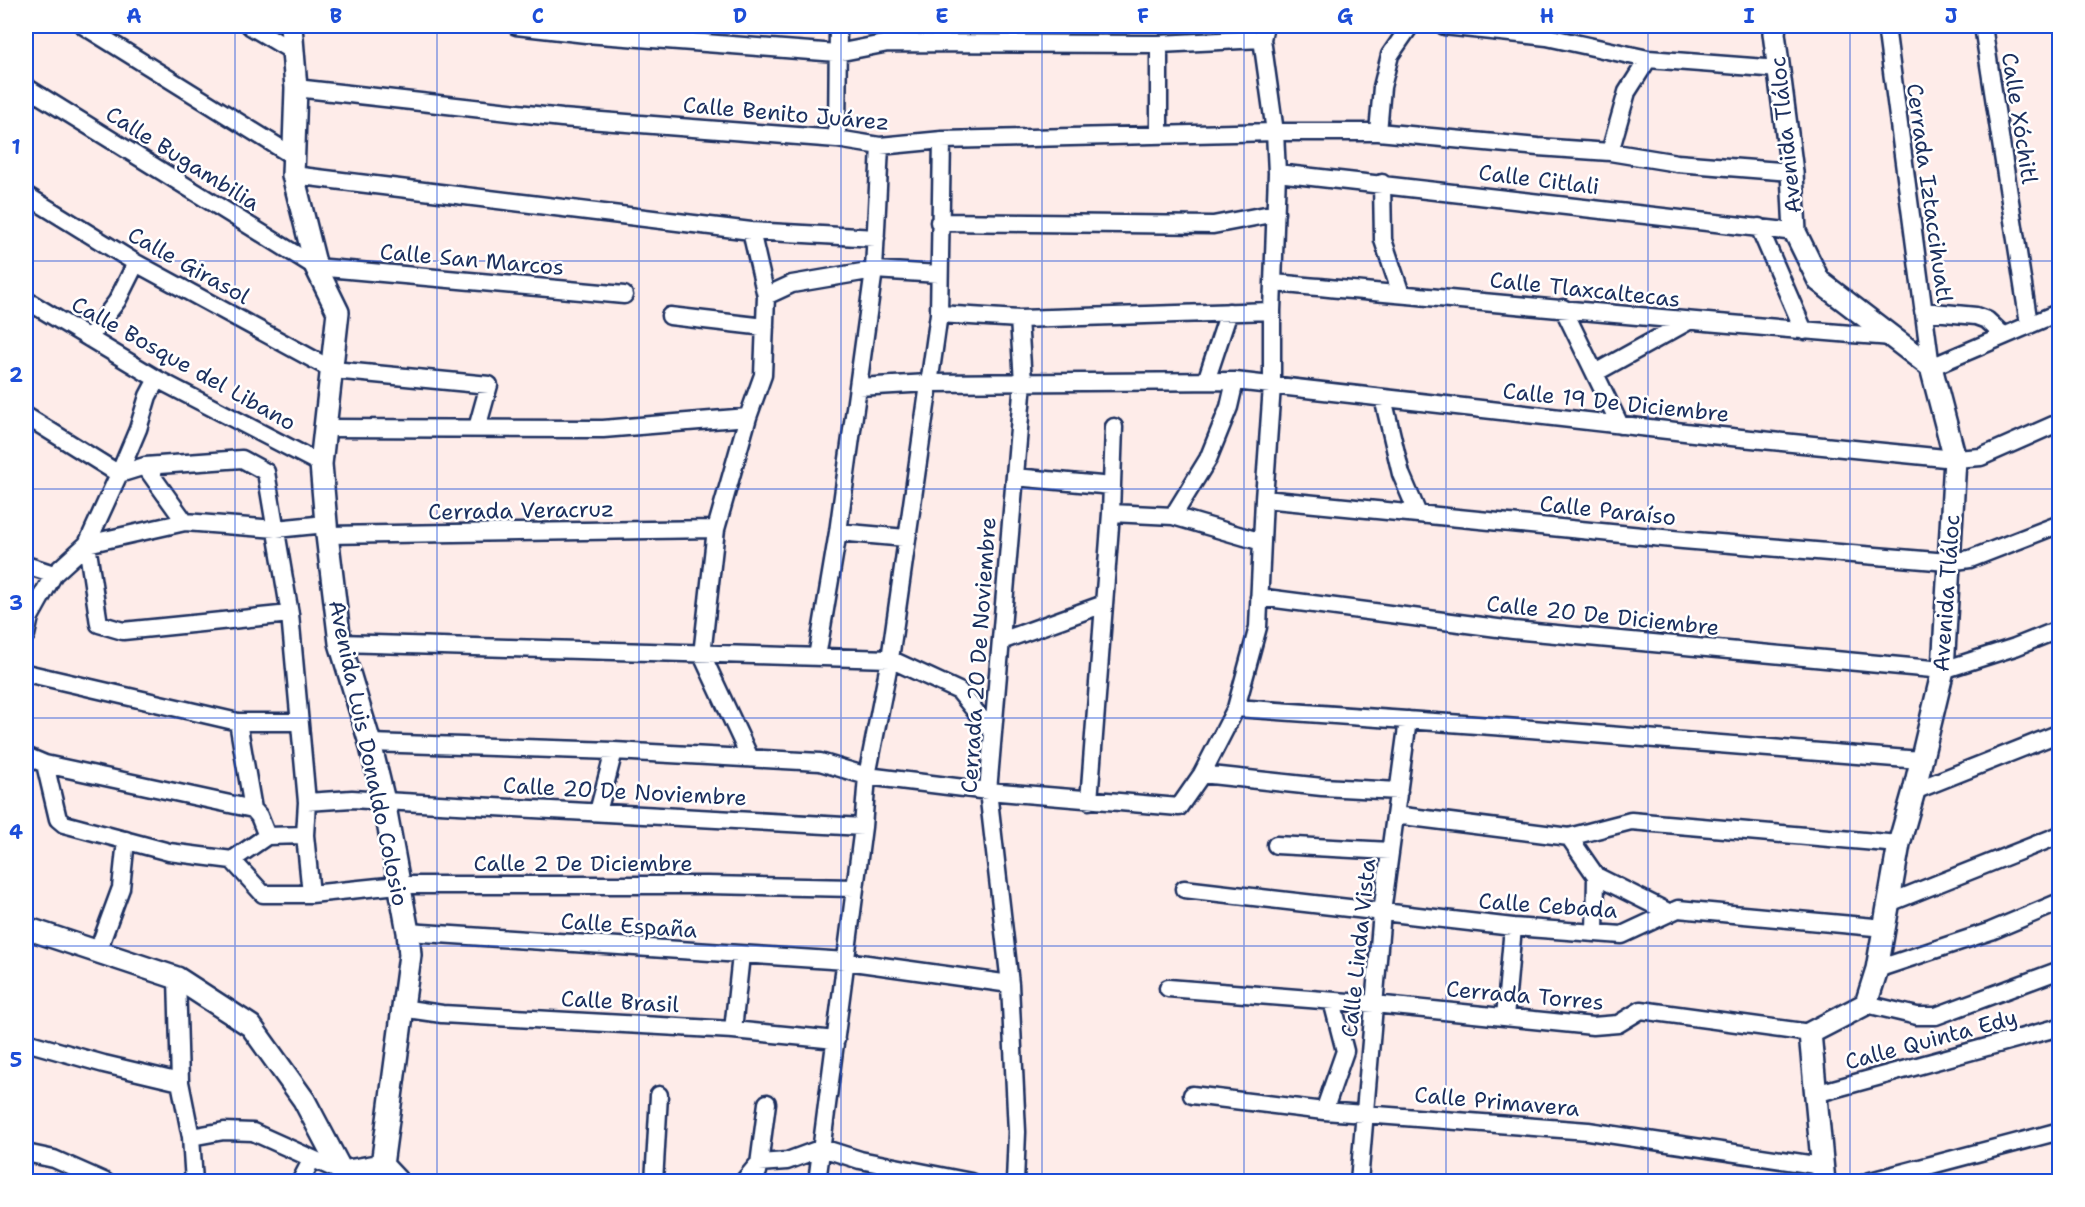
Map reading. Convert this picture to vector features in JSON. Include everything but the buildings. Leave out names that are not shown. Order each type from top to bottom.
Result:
[{"type":"main road","name":"Avenida Luis Donaldo Colosio","points":[[291,26],[296,88],[293,166],[316,267],[338,312],[321,464],[326,530],[340,643],[370,743],[384,801],[408,932],[410,955],[401,1008],[382,1165]]},
{"type":"main road","name":"Avenida Tláloc","points":[[1774,26],[1792,172],[1796,232],[1819,281],[1930,367],[1955,459],[1943,670],[1899,844],[1877,969],[1866,1004]]},
{"type":"main road","points":[[26,928],[177,978],[252,1026],[304,1100],[345,1177],[382,1165],[398,1182]]},
{"type":"main road","points":[[1823,1174],[1810,1033],[1866,1004]]},
{"type":"street","points":[[84,26],[293,166],[751,231],[876,238]]},
{"type":"street","points":[[250,26],[294,52]]},
{"type":"street","points":[[370,743],[614,751],[820,762],[867,776],[988,791],[1179,807],[1202,774],[1236,708],[1258,627],[1272,386],[1272,311],[1278,173],[1264,32],[1159,44],[888,43],[837,53],[586,34],[516,26]]},
{"type":"street","points":[[837,26],[837,139]]},
{"type":"street","points":[[1378,132],[1382,87],[1390,55],[1410,26]]},
{"type":"street","points":[[1444,26],[1548,31],[1648,59],[1779,69]]},
{"type":"street","name":"Cerrada Iztaccihuatl","points":[[1886,26],[1930,367]]},
{"type":"street","name":"Calle Xóchitl","points":[[1983,26],[2029,324]]},
{"type":"street","points":[[1159,44],[1159,135]]},
{"type":"street","points":[[1610,152],[1627,92],[1648,59]]},
{"type":"street","name":"Calle Bugambilia","points":[[26,87],[316,267]]},
{"type":"street","name":"Calle Benito Juárez","points":[[296,88],[562,118],[837,139],[880,146],[942,140],[1275,132],[1378,132],[1610,152],[1677,163],[1792,172]]},
{"type":"street","points":[[817,1182],[863,827],[867,776],[890,659],[939,314],[942,140]]},
{"type":"street","points":[[817,657],[838,532],[874,270],[880,146]]},
{"type":"street","name":"Calle Citlali","points":[[1278,173],[1382,183],[1796,232]]},
{"type":"street","points":[[1382,183],[1383,240],[1401,294]]},
{"type":"street","name":"Calle Girasol","points":[[26,195],[136,262],[333,370]]},
{"type":"street","points":[[939,222],[1213,225],[1276,213]]},
{"type":"street","points":[[1759,227],[1804,331]]},
{"type":"street","points":[[750,758],[702,655],[716,529],[748,417],[763,375],[766,296],[751,231]]},
{"type":"street","points":[[89,338],[117,301],[136,262]]},
{"type":"street","name":"Calle San Marcos","points":[[316,267],[624,295]]},
{"type":"street","points":[[766,296],[792,284],[874,270],[939,274]]},
{"type":"street","name":"Calle Tlaxcaltecas","points":[[1273,283],[1563,308],[1687,322],[1892,337]]},
{"type":"street","name":"Calle Bosque del Libano","points":[[26,300],[157,379],[321,464]]},
{"type":"street","points":[[1563,308],[1620,425]]},
{"type":"street","points":[[939,314],[1019,319],[1272,311]]},
{"type":"street","points":[[1923,311],[1976,316],[1987,320],[2003,335]]},
{"type":"street","points":[[1206,381],[1229,312]]},
{"type":"street","points":[[1930,367],[2060,312]]},
{"type":"street","points":[[670,316],[765,327]]},
{"type":"street","name":"Cerrada 20 De Noviembre","points":[[1015,1182],[1017,1132],[1010,984],[988,791],[1023,382],[1019,319]]},
{"type":"street","points":[[1595,373],[1687,322]]},
{"type":"street","points":[[333,370],[489,385],[477,428]]},
{"type":"street","points":[[26,635],[30,617],[54,573],[87,544],[138,429],[148,396],[157,379]]},
{"type":"street","points":[[1173,516],[1208,459],[1229,407],[1235,381]]},
{"type":"street","name":"Calle 19 De Diciembre","points":[[858,387],[929,382],[1235,381],[1620,425],[1955,459],[1981,457],[2060,422]]},
{"type":"street","points":[[1383,398],[1401,474],[1418,514]]},
{"type":"street","points":[[26,416],[118,474],[145,466],[242,459],[266,472],[290,614],[307,802],[304,835],[311,894]]},
{"type":"street","points":[[325,428],[603,429],[748,417]]},
{"type":"street","points":[[1089,801],[1111,513],[1114,427]]},
{"type":"street","points":[[145,466],[185,522]]},
{"type":"street","points":[[1015,477],[1112,486]]},
{"type":"street","name":"Calle Paraíso","points":[[1264,499],[1683,540],[1948,562],[1970,559],[2060,524]]},
{"type":"street","points":[[1111,513],[1173,516],[1262,542]]},
{"type":"street","name":"Cerrada Veracruz","points":[[87,544],[185,522],[276,530],[716,529]]},
{"type":"street","points":[[838,532],[906,538]]},
{"type":"street","points":[[87,544],[99,624],[123,631],[290,614]]},
{"type":"street","points":[[26,565],[54,573]]},
{"type":"street","name":"Calle 20 De Diciembre","points":[[1259,597],[1513,630],[1943,670]]},
{"type":"street","points":[[1000,641],[1104,604]]},
{"type":"street","points":[[1943,670],[2015,647],[2060,629]]},
{"type":"street","points":[[340,643],[890,659],[959,691],[993,733]]},
{"type":"street","points":[[26,673],[238,722],[299,722]]},
{"type":"street","points":[[1236,708],[1920,760]]},
{"type":"street","name":"Calle Linda Vista","points":[[1359,1182],[1382,912],[1408,720]]},
{"type":"street","points":[[238,722],[253,809],[259,816],[267,836]]},
{"type":"street","points":[[1914,791],[2060,733]]},
{"type":"street","points":[[598,812],[614,751]]},
{"type":"street","points":[[26,756],[45,764],[253,809]]},
{"type":"street","points":[[45,764],[58,819],[64,824],[169,852],[232,860],[267,836],[304,835]]},
{"type":"street","points":[[1202,774],[1322,787],[1399,791]]},
{"type":"street","name":"Calle 20 De Noviembre","points":[[307,802],[352,799],[863,827]]},
{"type":"street","points":[[1395,815],[1569,837],[1631,821],[1899,844]]},
{"type":"street","points":[[1889,903],[2060,836]]},
{"type":"street","points":[[1569,837],[1596,876],[1670,913]]},
{"type":"street","points":[[97,952],[121,888],[126,840]]},
{"type":"street","points":[[1276,845],[1390,851]]},
{"type":"street","name":"Calle 2 De Diciembre","points":[[232,860],[263,894],[311,894],[398,885],[695,885],[855,888]]},
{"type":"street","points":[[1595,933],[1596,876]]},
{"type":"street","name":"Calle Cebada","points":[[1184,889],[1513,927],[1622,935],[1678,909],[1885,928]]},
{"type":"street","points":[[1877,969],[1991,931],[2060,902]]},
{"type":"street","points":[[1506,1017],[1513,927]]},
{"type":"street","name":"Calle España","points":[[408,932],[741,956],[846,961],[1010,984]]},
{"type":"street","points":[[734,1030],[741,956]]},
{"type":"street","points":[[1866,1004],[1917,1016],[1936,1016],[2060,970]]},
{"type":"street","points":[[177,978],[180,1082],[191,1137],[194,1182]]},
{"type":"street","name":"Cerrada Torres","points":[[1168,988],[1332,1000],[1602,1025],[1618,1024],[1641,1010],[1810,1033]]},
{"type":"street","points":[[1324,1111],[1345,1051],[1332,1000]]},
{"type":"street","name":"Calle Brasil","points":[[401,1008],[442,1014],[734,1030],[836,1040]]},
{"type":"street","name":"Calle Quinta Edy","points":[[1815,1094],[2060,1027]]},
{"type":"street","points":[[26,1042],[180,1082]]},
{"type":"street","points":[[654,1182],[659,1095]]},
{"type":"street","name":"Calle Primavera","points":[[1192,1095],[1324,1111],[1588,1131],[1626,1136],[1823,1174]]},
{"type":"street","points":[[757,1182],[767,1104]]},
{"type":"street","points":[[191,1137],[224,1131],[253,1132],[345,1177]]},
{"type":"street","points":[[1867,1182],[2060,1131]]},
{"type":"street","points":[[743,1182],[759,1163],[788,1161],[822,1148],[860,1160],[971,1182]]},
{"type":"street","points":[[26,1153],[54,1159],[106,1182]]},
{"type":"street","points":[[300,1182],[312,1159]]}]
